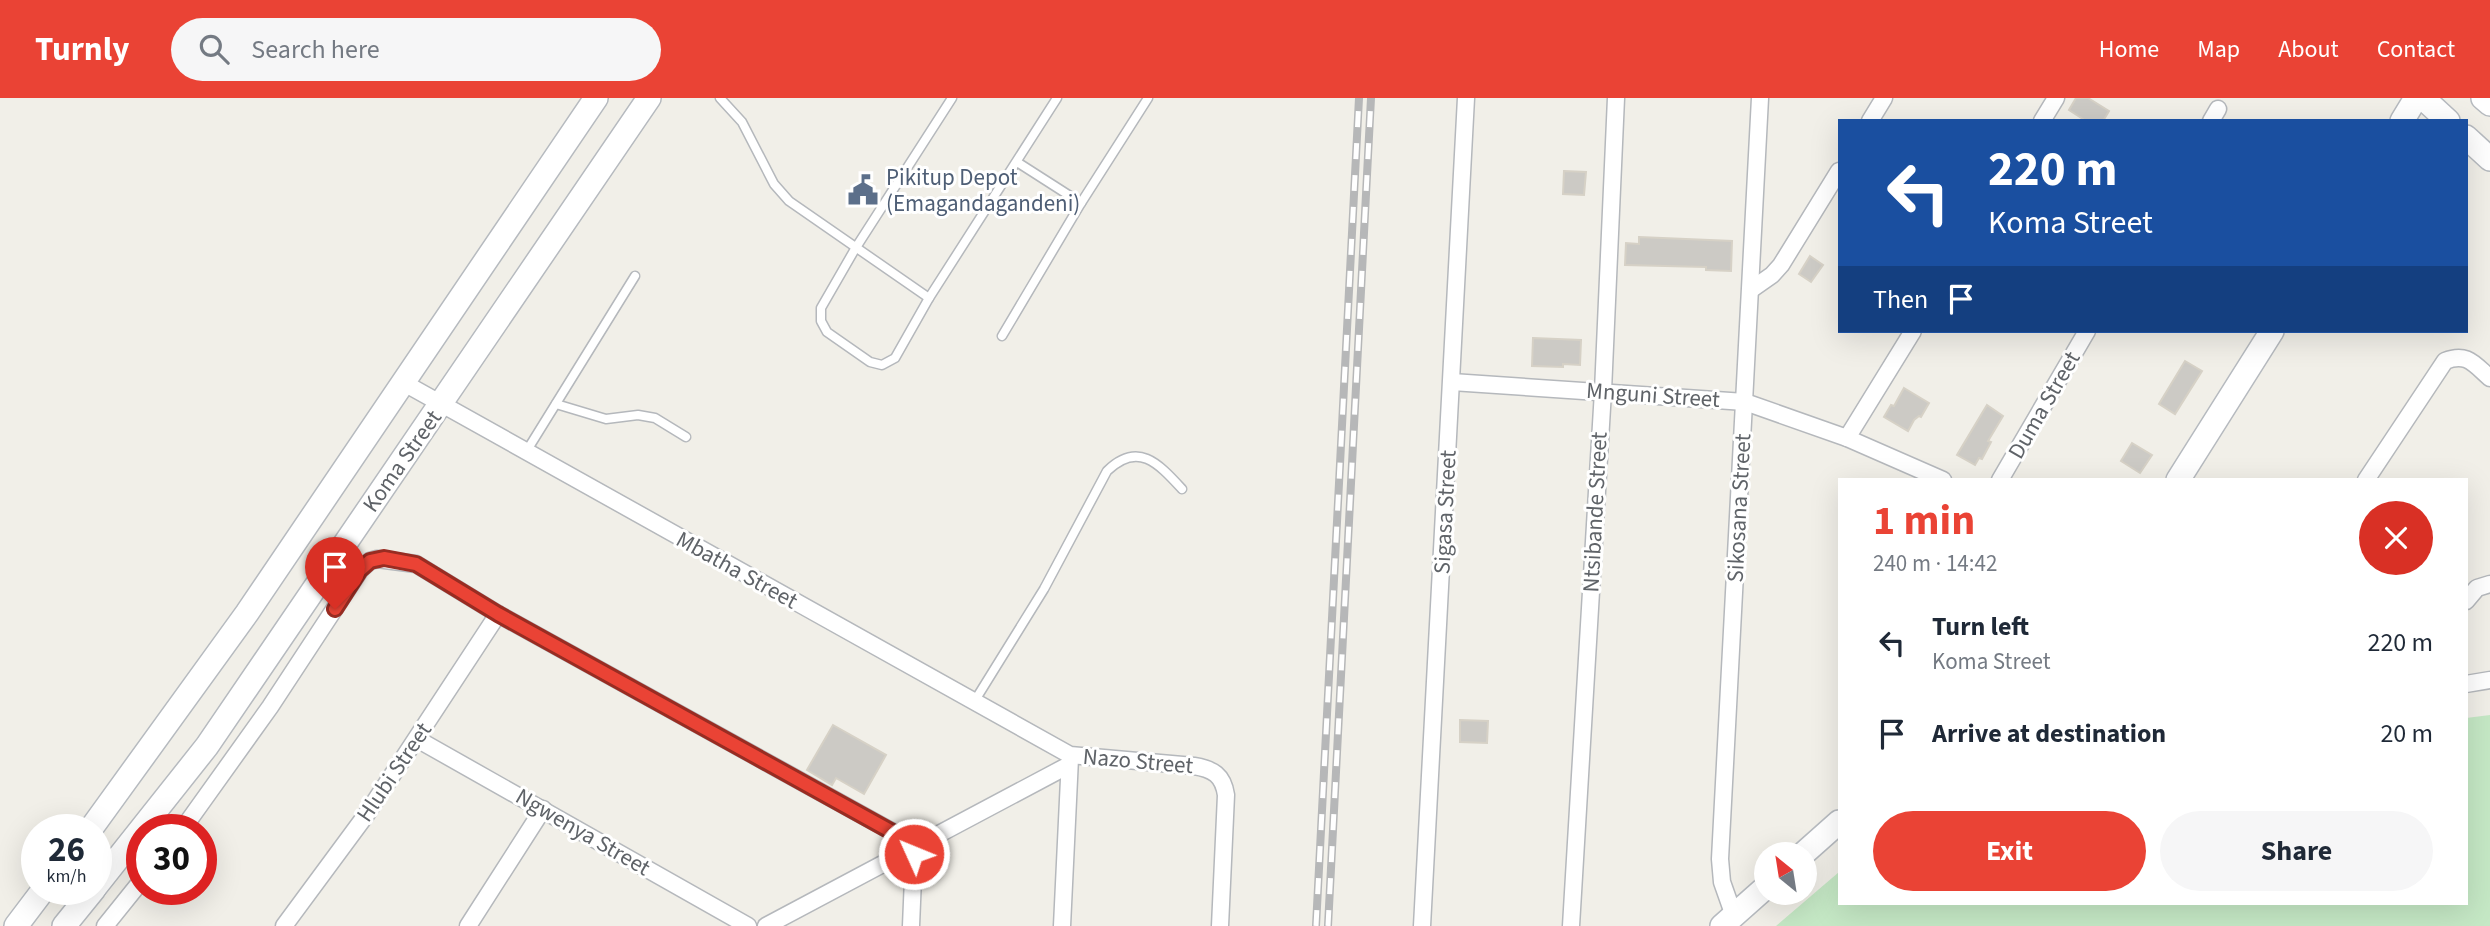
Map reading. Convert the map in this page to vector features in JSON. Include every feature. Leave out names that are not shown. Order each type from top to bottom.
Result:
[{"type":"main road","name":"Koma Street","points":[[102,814],[247,613],[596,98]]},
{"type":"main road","name":"Koma Street","points":[[112,866],[207,746],[649,98]]},
{"type":"main road","points":[[2403,119],[2416,98]]},
{"type":"main road","points":[[2423,98],[2446,119]]},
{"type":"main road","points":[[2483,98],[2490,104]]},
{"type":"main road","points":[[2179,478],[2271,333]]},
{"type":"main road","points":[[1816,842],[1838,823]]},
{"type":"main road","points":[[1728,921],[1754,898]]},
{"type":"main road","points":[[16,926],[32,905]]},
{"type":"main road","name":"Koma Street","points":[[64,926],[81,905]]},
{"type":"street","name":"Sigasa Street","points":[[1422,926],[1466,98]]},
{"type":"street","name":"Ntsibande Street","points":[[1571,926],[1603,391],[1616,98]]},
{"type":"street","name":"Sikosana Street","points":[[1728,921],[1720,859],[1760,98]]},
{"type":"street","points":[[1871,119],[1884,98]]},
{"type":"street","points":[[2043,119],[2056,98]]},
{"type":"street","points":[[1752,289],[1781,265],[1838,173]]},
{"type":"street","points":[[1847,438],[1912,333]]},
{"type":"street","name":"Duma Street","points":[[2001,478],[2086,333]]},
{"type":"street","points":[[2367,478],[2445,361],[2455,357],[2471,361],[2490,378]]},
{"type":"street","name":"Mnguni Street","points":[[1452,382],[1745,402],[1847,438],[1938,478]]},
{"type":"street","name":"Mbatha Street","points":[[404,383],[974,702],[1070,760]]},
{"type":"street","points":[[193,814],[270,707],[360,570],[377,559],[416,564],[498,614],[883,827],[912,847]]},
{"type":"street","points":[[2468,599],[2477,588],[2490,584]]},
{"type":"street","name":"Hlubi Street","points":[[284,926],[366,815],[498,614]]},
{"type":"street","points":[[2468,684],[2490,680]]},
{"type":"street","name":"Ngwenya Street","points":[[417,739],[748,926]]},
{"type":"street","points":[[766,926],[1070,760]]},
{"type":"street","points":[[1062,926],[1070,760]]},
{"type":"street","name":"Nazo Street","points":[[1070,760],[1203,767],[1218,774],[1226,795],[1220,926]]},
{"type":"street","points":[[471,925],[543,809]]},
{"type":"street","points":[[911,926],[914,872],[912,847]]},
{"type":"street","points":[[105,926],[126,900]]},
{"type":"lane","points":[[720,98],[742,122],[774,184],[789,201],[929,298]]},
{"type":"lane","points":[[952,98],[855,248],[821,308],[821,321],[827,332],[870,362],[882,365],[895,358],[929,298],[1057,98]]},
{"type":"lane","points":[[1002,336],[1081,203],[1148,98]]},
{"type":"lane","points":[[1017,162],[1081,203]]},
{"type":"lane","points":[[526,452],[635,276]]},
{"type":"lane","points":[[556,404],[606,419],[638,415],[655,418],[686,437]]},
{"type":"lane","points":[[974,702],[1044,589],[1107,471],[1120,460],[1138,456],[1159,466],[1182,488]]},
{"type":"green space","points":[[2490,715],[2490,926],[1776,926],[1800,905],[1817,905],[1817,891],[1838,873],[1838,905],[2468,905],[2468,718]]},
{"type":"building","points":[[2076,98],[2088,98],[2109,111],[2104,119],[2083,119],[2069,110]]},
{"type":"building","points":[[1564,171],[1586,172],[1584,195],[1563,194]]},
{"type":"building","points":[[1639,237],[1732,241],[1731,271],[1706,270],[1706,267],[1625,265],[1626,243],[1639,244]]},
{"type":"building","points":[[1810,256],[1823,265],[1811,282],[1799,274]]},
{"type":"building","points":[[1533,338],[1581,340],[1580,365],[1532,366]]},
{"type":"building","points":[[2185,361],[2202,371],[2175,414],[2159,404]]},
{"type":"building","points":[[1904,388],[1929,403],[1908,431],[1884,417]]},
{"type":"building","points":[[1987,405],[2003,416],[1988,441],[1991,442],[1982,459],[1979,458],[1975,465],[1957,455]]},
{"type":"building","points":[[2132,443],[2152,455],[2140,473],[2121,461]]},
{"type":"building","points":[[1460,720],[1488,721],[1487,743],[1460,742]]},
{"type":"building","points":[[833,725],[886,755],[864,794],[836,778],[832,785],[807,770]]},
{"type":"railway","points":[[1316,926],[1359,98]]},
{"type":"railway","points":[[1328,926],[1371,98]]},
{"type":"place","name":"Pikitup Depot (Emagandagandeni)","points":[[863,190]]},
{"type":"route","points":[[335,609],[360,570],[370,561],[384,558],[416,564],[498,614],[894,833],[912,847],[914,854]]}]
